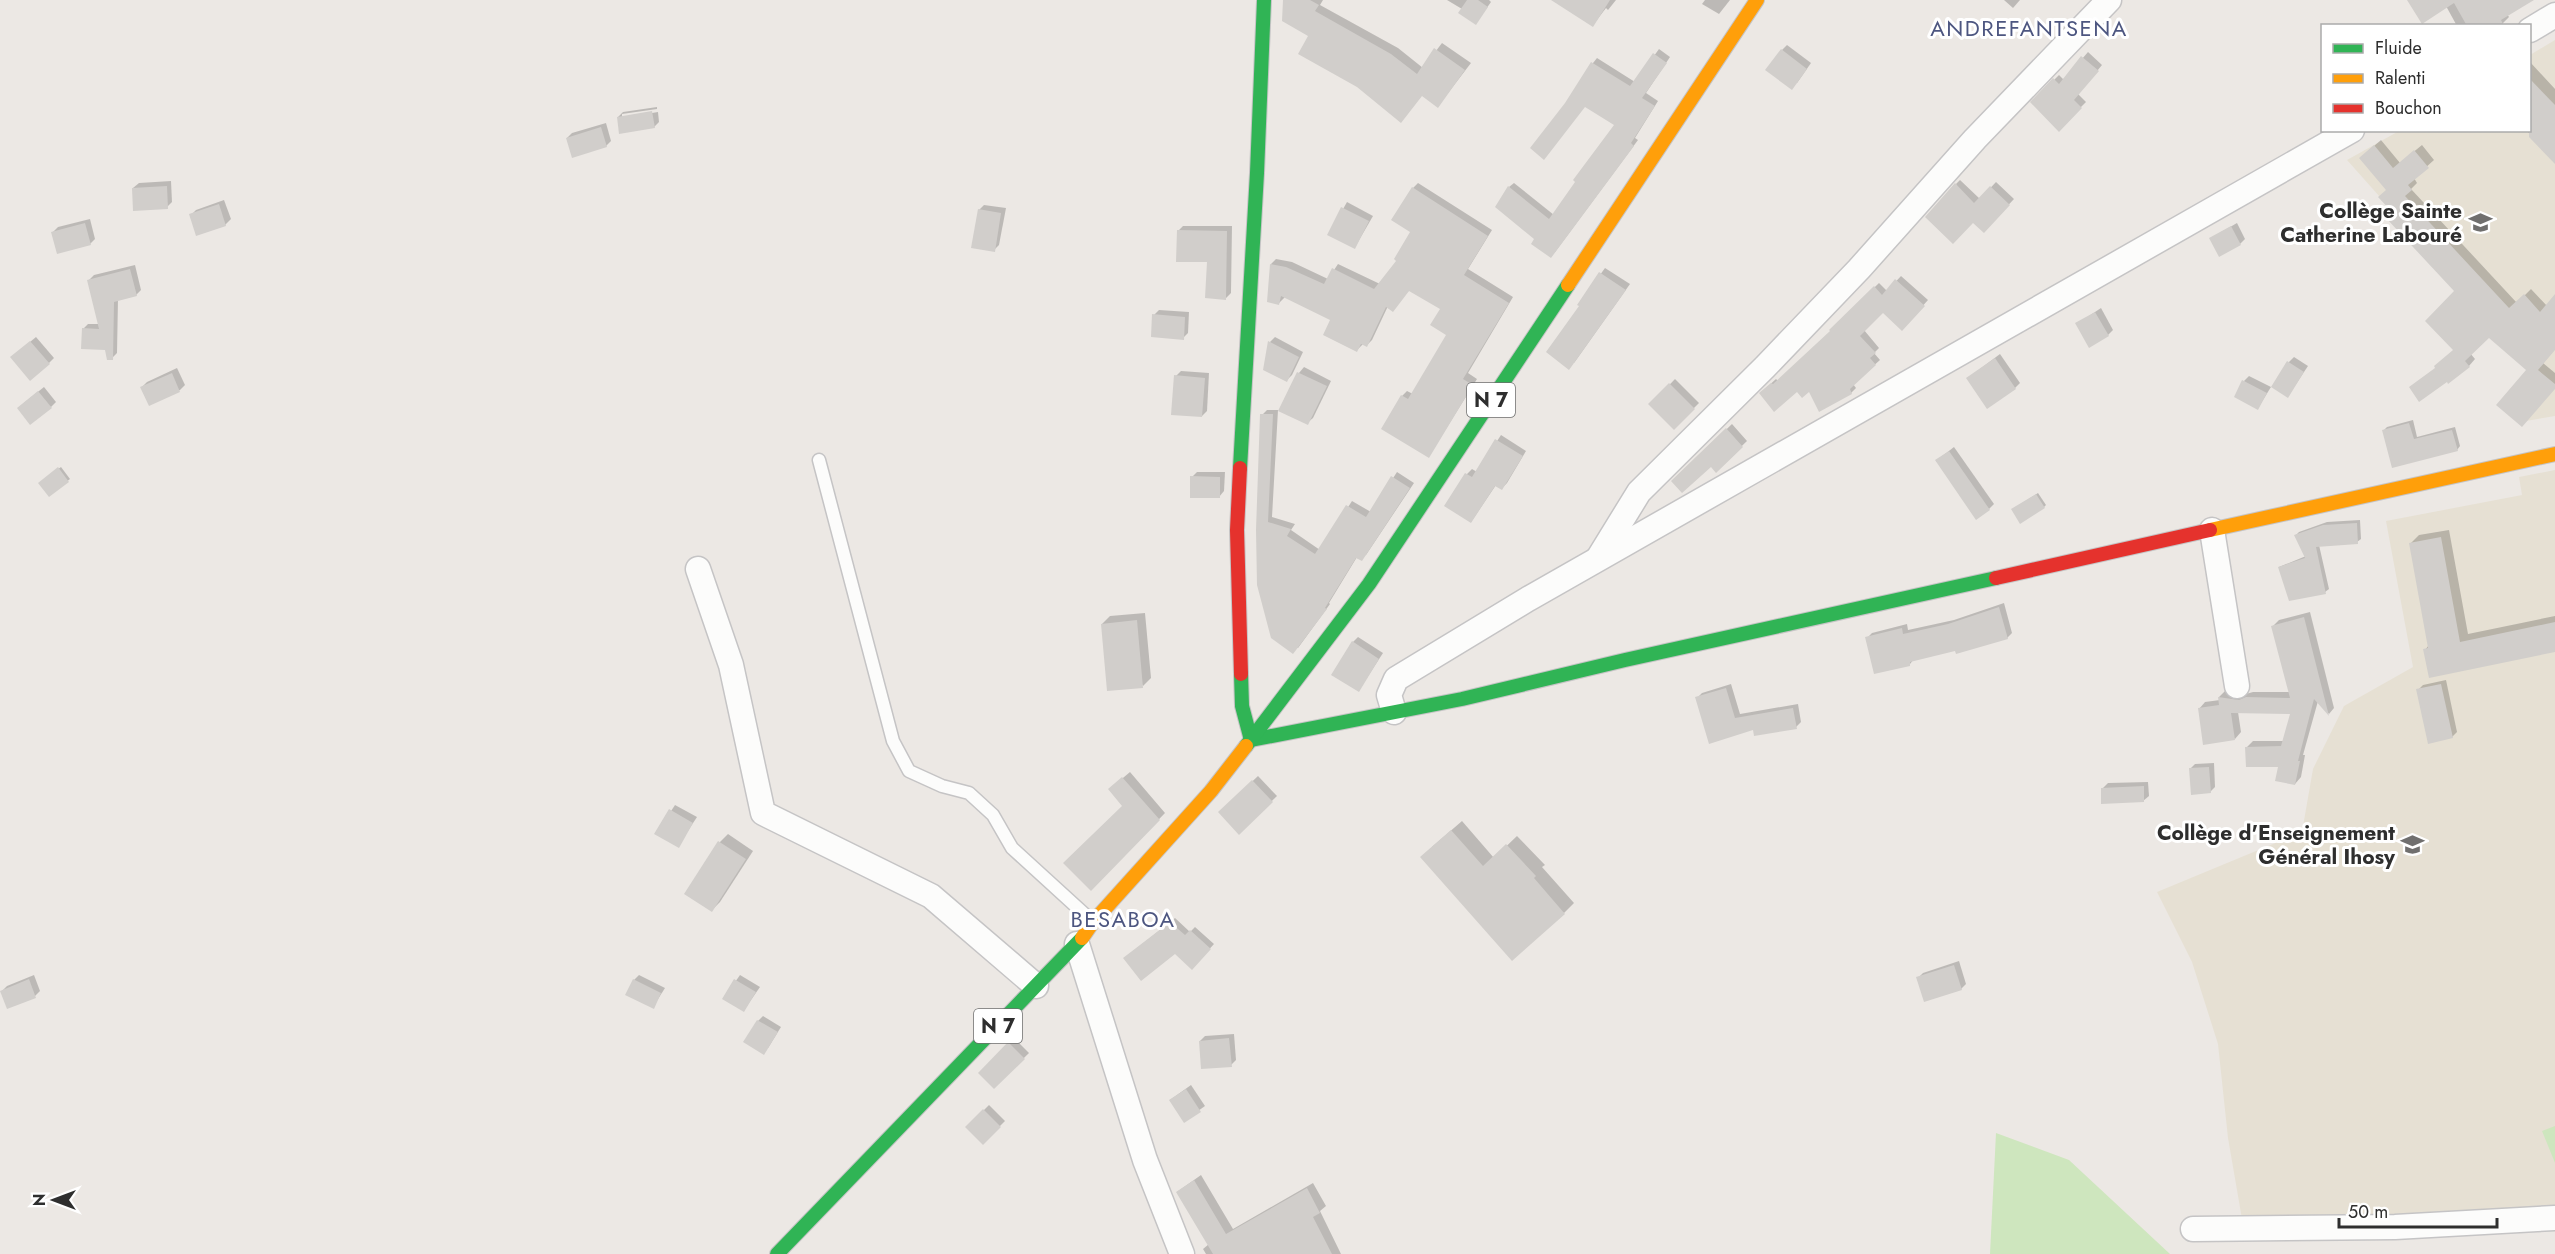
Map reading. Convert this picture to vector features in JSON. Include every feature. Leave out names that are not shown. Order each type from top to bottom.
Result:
[{"type":"street","points":[[1264,0],[1257,174],[1243,381],[1237,530],[1242,706],[1251,740],[1462,699],[1625,660],[2555,454]]},
{"type":"street","name":"N 7","points":[[777,1254],[1077,944],[1093,921],[1211,791],[1251,740],[1369,584],[1756,0]]},
{"type":"street","points":[[1597,559],[1639,492],[1828,302],[1983,131],[2109,0]]},
{"type":"street","points":[[2531,29],[2555,15]]},
{"type":"street","points":[[1394,712],[1389,696],[1396,679],[1597,559],[2348,132]]},
{"type":"street","points":[[2212,530],[2237,686]]},
{"type":"street","points":[[698,569],[731,665],[763,813],[931,896],[1036,986]]},
{"type":"street","points":[[1077,944],[1145,1160],[1182,1254]]},
{"type":"street","points":[[2193,1228],[2395,1227],[2555,1218]]},
{"type":"lane","points":[[819,460],[893,741],[909,771],[942,786],[969,793],[993,816],[1011,848],[1093,921]]},
{"type":"shaded area","name":"Collège Sainte Catherine Labouré","points":[[2555,40],[2555,416],[2526,421],[2535,371],[2347,160],[2397,132],[2531,132],[2531,54]]},
{"type":"shaded area","name":"Collège d'Enseignement Général Ihosy","points":[[2555,470],[2555,1205],[2407,1218],[2242,1219],[2228,1138],[2218,1044],[2192,962],[2157,892],[2302,832],[2313,769],[2344,706],[2413,667],[2386,521],[2522,495],[2519,477]]},
{"type":"green space","points":[[2555,1126],[2555,1163],[2542,1131]]},
{"type":"green space","points":[[1996,1133],[2069,1160],[2170,1254],[1990,1254]]},
{"type":"building","points":[[1283,0],[1310,0],[1319,5],[1315,11],[1391,54],[1417,74],[1434,48],[1465,70],[1438,108],[1422,96],[1401,123],[1357,87],[1298,54],[1308,36],[1282,21]]},
{"type":"building","points":[[1467,0],[1478,0],[1488,7],[1476,25],[1458,13]]},
{"type":"building","points":[[1551,0],[1610,0],[1593,27]]},
{"type":"building","points":[[2407,0],[2534,0],[2501,20],[2503,24],[2466,24],[2454,3],[2422,24]]},
{"type":"building","points":[[1781,49],[1807,69],[1792,90],[1765,70]]},
{"type":"building","points":[[1653,53],[1667,63],[1642,98],[1655,106],[1631,143],[1634,146],[1551,258],[1531,244],[1534,239],[1495,207],[1508,186],[1549,219],[1575,182],[1573,180],[1614,125],[1585,107],[1544,160],[1530,148],[1565,103],[1591,62],[1630,86]]},
{"type":"building","points":[[2081,56],[2099,71],[2074,100],[2082,108],[2059,132],[2030,102],[2053,78],[2059,84]]},
{"type":"building","points":[[2531,80],[2555,105],[2555,164],[2529,137],[2529,132],[2531,132]]},
{"type":"building","points":[[652,111],[655,128],[619,134],[617,117]]},
{"type":"building","points":[[601,127],[607,147],[572,158],[566,138]]},
{"type":"building","points":[[2374,145],[2393,168],[2414,150],[2429,168],[2408,185],[2412,190],[2405,196],[2509,308],[2524,294],[2540,312],[2555,294],[2555,350],[2538,370],[2555,384],[2555,389],[2522,427],[2496,405],[2526,370],[2489,338],[2465,361],[2470,367],[2419,402],[2409,387],[2435,368],[2434,366],[2453,350],[2425,321],[2454,291],[2386,218],[2392,212],[2378,197],[2386,190],[2359,158]]},
{"type":"building","points":[[1955,183],[1974,203],[1990,186],[2010,205],[1984,233],[1973,223],[1953,244],[1925,217]]},
{"type":"building","points":[[167,186],[168,209],[133,211],[132,188]]},
{"type":"building","points":[[1412,187],[1488,236],[1464,275],[1509,303],[1463,379],[1473,385],[1429,458],[1381,429],[1401,395],[1408,399],[1446,335],[1430,325],[1440,309],[1409,291],[1393,312],[1386,307],[1367,347],[1361,344],[1357,352],[1323,335],[1330,320],[1281,296],[1279,305],[1267,302],[1270,264],[1286,267],[1324,284],[1332,268],[1374,289],[1396,261],[1394,259],[1410,232],[1391,220]]},
{"type":"building","points":[[219,204],[226,226],[196,236],[189,214]]},
{"type":"building","points":[[1341,207],[1369,221],[1355,249],[1327,235]]},
{"type":"building","points":[[978,209],[1001,213],[995,252],[971,248]]},
{"type":"building","points":[[85,223],[91,245],[57,254],[51,232]]},
{"type":"building","points":[[2231,226],[2241,245],[2219,257],[2209,238]]},
{"type":"building","points":[[1177,230],[1227,231],[1226,300],[1205,298],[1207,262],[1176,262]]},
{"type":"building","points":[[130,269],[137,296],[114,302],[113,360],[107,360],[105,350],[81,349],[82,328],[99,329],[87,280]]},
{"type":"building","points":[[1599,272],[1626,290],[1569,370],[1546,352],[1579,306],[1577,305]]},
{"type":"building","points":[[1895,279],[1925,306],[1902,331],[1883,313],[1860,336],[1876,353],[1870,358],[1876,365],[1850,389],[1852,394],[1819,412],[1809,392],[1802,398],[1797,392],[1774,412],[1759,393],[1771,383],[1773,384],[1830,331],[1874,286],[1882,295]]},
{"type":"building","points":[[2095,312],[2109,336],[2089,348],[2075,323]]},
{"type":"building","points":[[1152,314],[1185,317],[1184,340],[1151,337]]},
{"type":"building","points":[[30,341],[50,364],[30,381],[10,357]]},
{"type":"building","points":[[1268,341],[1299,357],[1287,382],[1263,370]]},
{"type":"building","points":[[1995,358],[2016,389],[1987,409],[1966,378]]},
{"type":"building","points":[[2287,361],[2304,372],[2288,398],[2271,387]]},
{"type":"building","points":[[1297,372],[1327,386],[1308,425],[1278,411]]},
{"type":"building","points":[[172,373],[180,392],[149,406],[140,387]]},
{"type":"building","points":[[1174,375],[1205,378],[1202,417],[1171,415]]},
{"type":"building","points":[[2242,380],[2267,393],[2258,410],[2234,397]]},
{"type":"building","points":[[1669,383],[1695,409],[1674,430],[1648,404]]},
{"type":"building","points":[[38,391],[52,408],[30,425],[17,408]]},
{"type":"building","points":[[1260,414],[1273,414],[1268,522],[1291,529],[1287,536],[1315,554],[1346,505],[1366,517],[1391,476],[1410,488],[1362,561],[1356,558],[1325,608],[1327,609],[1293,654],[1271,638],[1257,585],[1256,530]]},
{"type":"building","points":[[2409,423],[2414,439],[2452,430],[2458,451],[2392,468],[2382,430]]},
{"type":"building","points":[[1726,428],[1743,447],[1716,473],[1711,467],[1682,493],[1671,481]]},
{"type":"building","points":[[1495,439],[1523,456],[1502,490],[1495,486],[1471,523],[1444,506],[1465,473],[1472,477]]},
{"type":"building","points":[[1949,451],[1990,510],[1976,520],[1935,460]]},
{"type":"building","points":[[58,467],[69,482],[49,497],[38,483]]},
{"type":"building","points":[[1190,476],[1220,477],[1220,498],[1190,498]]},
{"type":"building","points":[[2036,494],[2045,508],[2020,524],[2011,509]]},
{"type":"building","points":[[2357,523],[2358,544],[2316,547],[2326,594],[2289,601],[2278,567],[2305,558],[2294,535],[2323,525]]},
{"type":"building","points":[[2441,537],[2460,642],[2555,622],[2555,652],[2429,678],[2423,649],[2428,648],[2409,543]]},
{"type":"building","points":[[1999,607],[2008,639],[1956,654],[1955,651],[1910,662],[1910,666],[1874,674],[1865,637],[1902,628],[1903,634],[1948,624]]},
{"type":"building","points":[[2304,617],[2329,716],[2314,699],[2298,761],[2300,761],[2295,785],[2275,781],[2278,767],[2246,767],[2245,747],[2281,746],[2290,714],[2231,713],[2235,740],[2203,745],[2198,708],[2219,705],[2218,697],[2239,700],[2246,697],[2290,698],[2271,626]]},
{"type":"building","points":[[1137,620],[1143,688],[1107,691],[1101,624]]},
{"type":"building","points":[[1352,641],[1379,659],[1359,692],[1331,675]]},
{"type":"building","points":[[2441,684],[2453,738],[2428,744],[2416,689]]},
{"type":"building","points":[[1726,688],[1735,718],[1793,708],[1797,729],[1754,736],[1753,730],[1709,744],[1695,697]]},
{"type":"building","points":[[2209,767],[2211,793],[2191,795],[2189,768]]},
{"type":"building","points":[[1122,777],[1160,820],[1091,891],[1063,863],[1122,806],[1108,789]]},
{"type":"building","points":[[1252,780],[1273,802],[1239,835],[1218,812]]},
{"type":"building","points":[[2144,786],[2144,802],[2101,804],[2101,788]]},
{"type":"building","points":[[669,809],[693,823],[679,848],[654,834]]},
{"type":"building","points":[[1451,830],[1483,866],[1506,844],[1536,876],[1534,878],[1565,914],[1512,961],[1420,857]]},
{"type":"building","points":[[718,841],[746,859],[712,912],[684,894]]},
{"type":"building","points":[[1170,922],[1185,935],[1190,930],[1211,949],[1192,970],[1175,954],[1141,981],[1123,958]]},
{"type":"building","points":[[1954,965],[1962,990],[1924,1002],[1916,977]]},
{"type":"building","points":[[29,979],[36,998],[7,1009],[0,991]]},
{"type":"building","points":[[633,979],[661,993],[654,1009],[625,995]]},
{"type":"building","points":[[734,979],[756,992],[744,1012],[722,999]]},
{"type":"building","points":[[757,1020],[778,1032],[764,1055],[743,1042]]},
{"type":"building","points":[[1229,1038],[1232,1067],[1201,1069],[1199,1041]]},
{"type":"building","points":[[1008,1042],[1025,1059],[994,1089],[978,1073]]},
{"type":"building","points":[[1186,1089],[1201,1112],[1184,1123],[1169,1100]]},
{"type":"building","points":[[983,1109],[1001,1127],[983,1145],[965,1127]]},
{"type":"building","points":[[1194,1180],[1226,1234],[1307,1188],[1320,1213],[1313,1217],[1332,1254],[1213,1254],[1176,1192]]},
{"type":"traffic: fast","points":[[1240,468],[1257,173],[1264,0]]},
{"type":"traffic: fast","points":[[1246,746],[1369,584],[1568,285]]},
{"type":"traffic: fast","points":[[1241,674],[1242,706],[1251,740],[1462,699],[1625,660],[1996,578]]},
{"type":"traffic: fast","points":[[777,1254],[1082,938]]},
{"type":"traffic: slow","points":[[1568,285],[1757,0]]},
{"type":"traffic: slow","points":[[2210,530],[2555,454]]},
{"type":"traffic: slow","points":[[1082,938],[1093,922],[1211,791],[1246,746]]},
{"type":"traffic: jam","points":[[1240,468],[1237,530],[1241,674]]},
{"type":"traffic: jam","points":[[1996,578],[2210,530]]},
{"type":"place","name":"Collège Sainte Catherine Labouré","points":[[2480,223]]},
{"type":"place","name":"Collège d'Enseignement Général Ihosy","points":[[2413,845]]},
{"type":"district","name":"ANDREFANTSENA","points":[[2029,28]]},
{"type":"district","name":"BESABOA","points":[[1123,919]]}]
